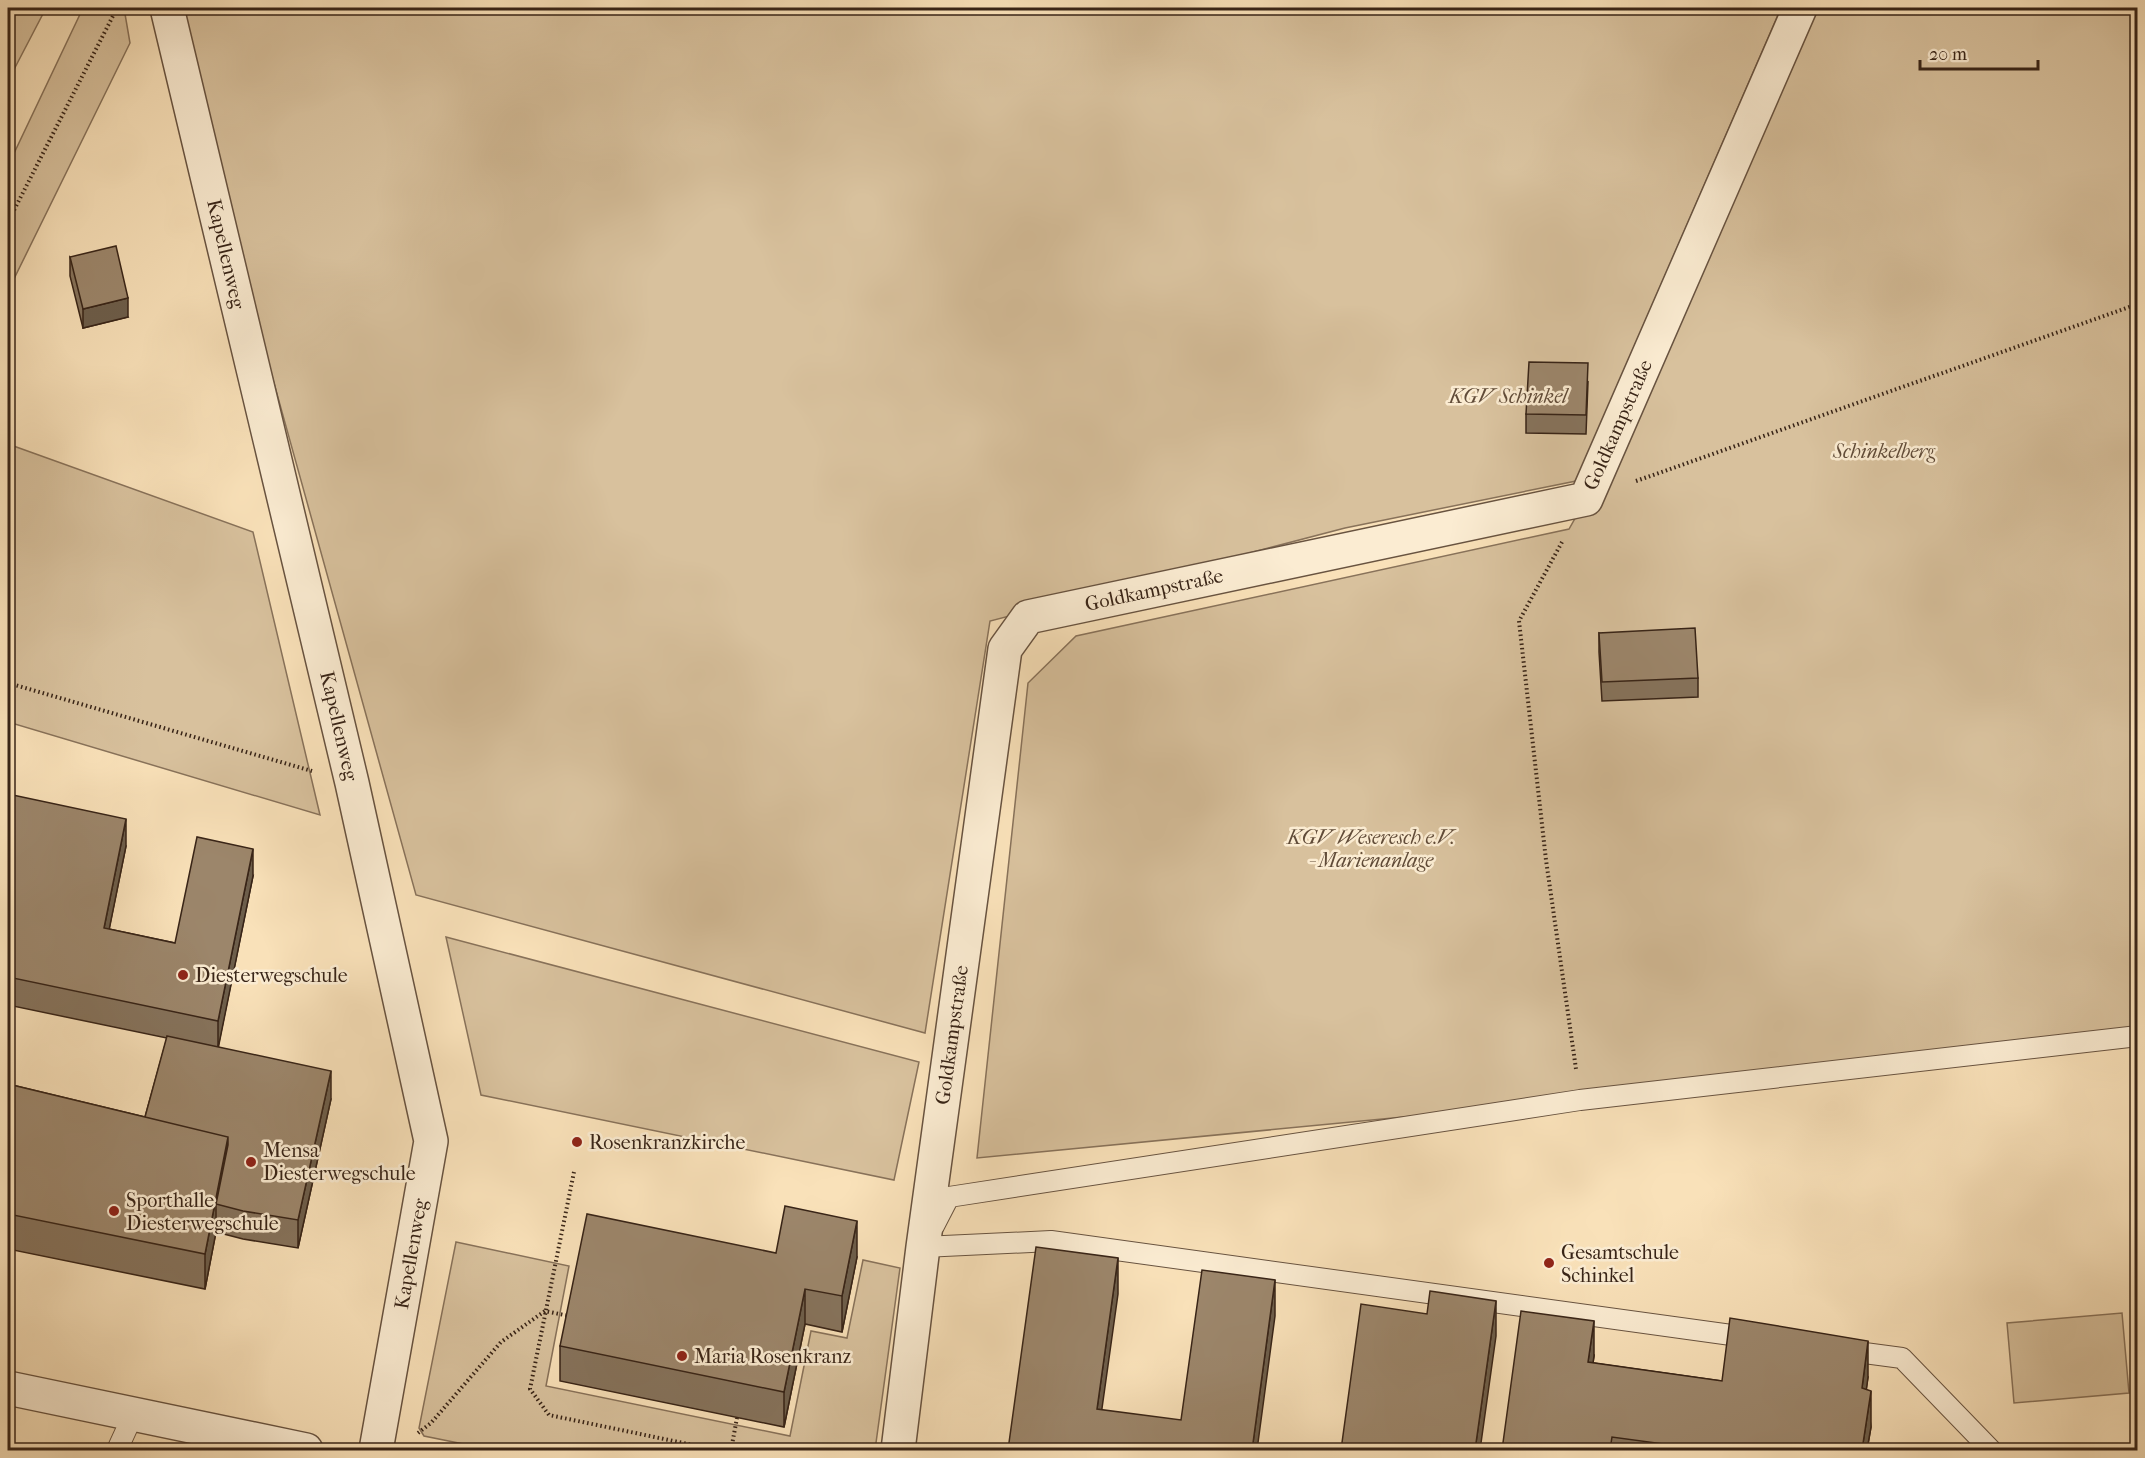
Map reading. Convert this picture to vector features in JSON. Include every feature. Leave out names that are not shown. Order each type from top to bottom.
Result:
[{"type":"street","name":"Kapellenweg","points":[[167,8],[352,783],[431,1141],[376,1450]]},
{"type":"street","name":"Goldkampstraße","points":[[898,1450],[923,1247],[1005,649],[1028,617],[1586,499],[1800,8]]},
{"type":"street","points":[[8,1388],[306,1450]]},
{"type":"lane","points":[[923,1247],[949,1197],[1580,1100],[2138,1036]]},
{"type":"lane","points":[[923,1247],[1051,1241],[1772,1340]]},
{"type":"lane","points":[[1820,1347],[1902,1358],[1991,1450]]},
{"type":"lane","points":[[117,1450],[134,1413]]},
{"type":"path","points":[[8,222],[117,8]]},
{"type":"path","points":[[1580,1100],[1546,860],[1519,621],[1586,499],[2138,304]]},
{"type":"path","points":[[8,683],[352,783]]},
{"type":"path","points":[[574,1172],[530,1389],[549,1415],[717,1450]]},
{"type":"path","points":[[412,1437],[431,1423],[501,1342],[545,1311],[573,1316]]},
{"type":"path","points":[[731,1450],[737,1418]]},
{"type":"green space","points":[[8,8],[46,8],[8,81]]},
{"type":"green space","points":[[83,8],[124,8],[130,43],[8,291],[8,166]]},
{"type":"green space","name":"KGV Schinkel","points":[[175,8],[1781,8],[1576,481],[1345,528],[990,621],[925,1033],[416,895],[173,19]]},
{"type":"green space","name":"KGV Weseresch e.V. - Marienanlage","points":[[1806,8],[2137,8],[2137,1036],[1580,1100],[977,1158],[1028,683],[1076,636],[1569,529],[1586,499]]},
{"type":"green space","points":[[8,444],[253,532],[320,815],[8,722]]},
{"type":"green space","points":[[446,937],[919,1062],[894,1180],[481,1095]]},
{"type":"green space","points":[[456,1242],[569,1266],[546,1386],[790,1436],[811,1331],[847,1338],[863,1260],[900,1268],[875,1450],[493,1450],[424,1436],[419,1428]]},
{"type":"green space","points":[[2122,1313],[2129,1393],[2014,1403],[2007,1323]]},
{"type":"building","points":[[116,246],[128,298],[83,309],[70,257]]},
{"type":"building","points":[[1529,362],[1588,363],[1586,415],[1526,414]]},
{"type":"building","points":[[1695,628],[1698,678],[1602,682],[1599,633]]},
{"type":"building","points":[[8,794],[126,819],[104,928],[175,943],[197,837],[253,849],[218,1021],[8,977]]},
{"type":"building","name":"Mensa Diesterwegschule","points":[[167,1036],[331,1071],[298,1220],[216,1204],[228,1137],[145,1117]]},
{"type":"building","name":"Sporthalle Diesterwegschule","points":[[8,1084],[228,1137],[205,1254],[8,1214]]},
{"type":"building","name":"Maria Rosenkranz","points":[[785,1206],[857,1221],[842,1296],[805,1289],[784,1392],[560,1346],[587,1214],[776,1253]]},
{"type":"building","points":[[1036,1247],[1118,1258],[1097,1409],[1181,1420],[1202,1270],[1275,1280],[1253,1443],[1309,1450],[1008,1450]]},
{"type":"building","points":[[1430,1291],[1496,1301],[1475,1450],[1341,1450],[1361,1304],[1427,1314]]},
{"type":"building","points":[[1521,1311],[1594,1321],[1588,1362],[1722,1381],[1730,1318],[1868,1341],[1862,1388],[1871,1391],[1862,1450],[1708,1450],[1612,1437],[1610,1450],[1502,1450]]},
{"type":"place","name":"Diesterwegschule","points":[[183,975]]},
{"type":"place","name":"Rosenkranzkirche","points":[[577,1142]]},
{"type":"place","name":"Mensa Diesterwegschule","points":[[251,1162]]},
{"type":"place","name":"Sporthalle Diesterwegschule","points":[[114,1211]]},
{"type":"place","name":"Gesamtschule Schinkel","points":[[1549,1263]]},
{"type":"place","name":"Maria Rosenkranz","points":[[682,1356]]},
{"type":"park label","name":"Schinkelberg","points":[[1884,451]]}]
